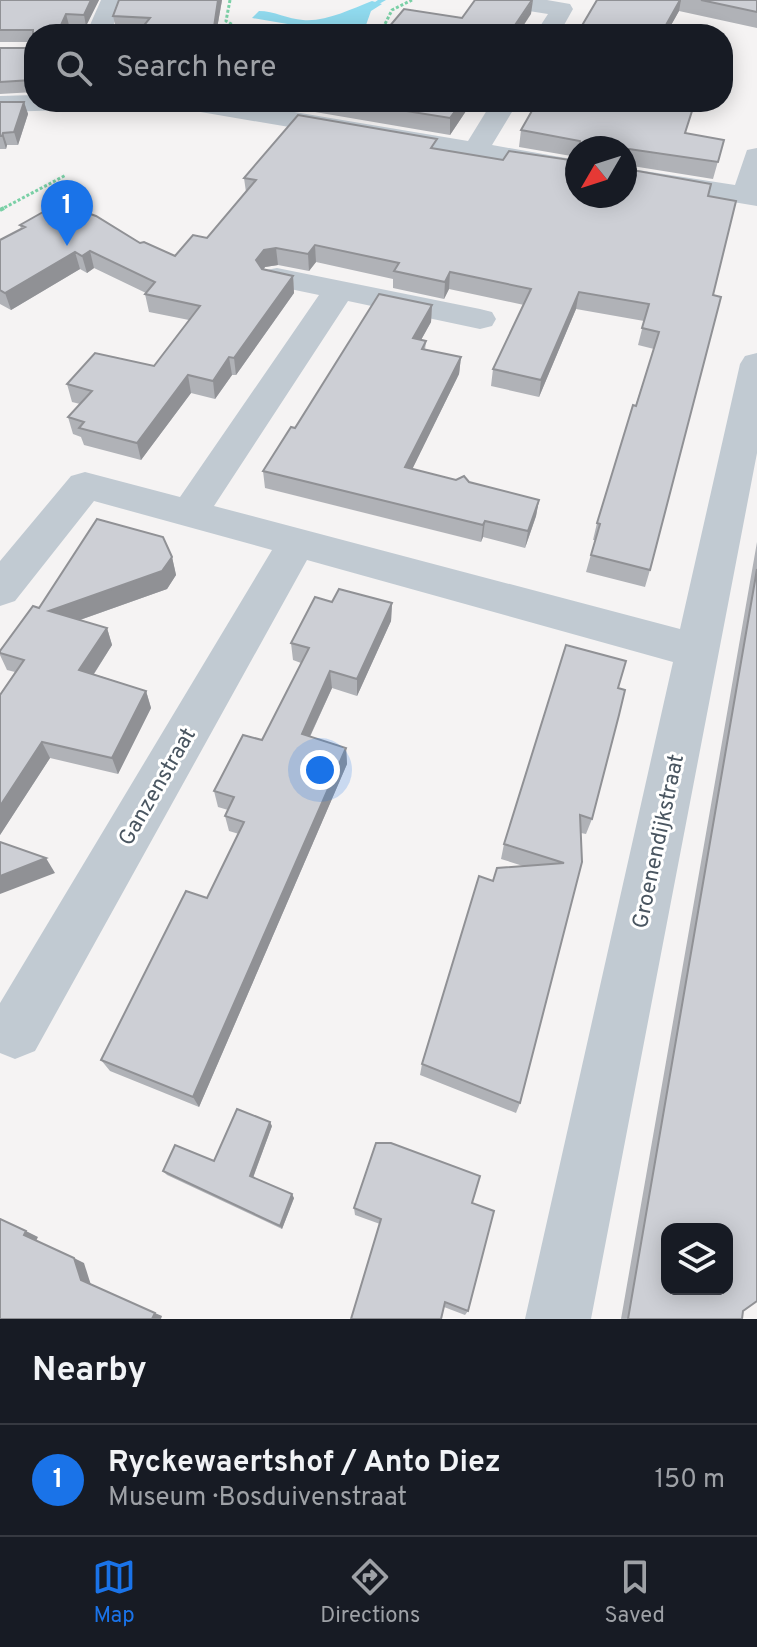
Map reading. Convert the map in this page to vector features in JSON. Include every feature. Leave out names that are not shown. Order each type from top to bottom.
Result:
[{"type":"street","points":[[102,24],[112,0]]},
{"type":"street","points":[[503,0],[562,9],[553,24]]},
{"type":"street","points":[[0,104],[24,104]]},
{"type":"street","points":[[247,112],[565,166]]},
{"type":"street","points":[[475,151],[499,112]]},
{"type":"street","points":[[637,178],[752,196],[757,156]]},
{"type":"street","points":[[277,277],[480,319]]},
{"type":"street","points":[[189,513],[339,290]]},
{"type":"street","name":"Groenendijkstraat","points":[[558,1319],[757,364]]},
{"type":"street","points":[[0,590],[85,485],[696,651]]},
{"type":"street","name":"Ganzenstraat","points":[[15,1031],[297,542]]},
{"type":"path","points":[[230,0],[226,21],[231,24]]},
{"type":"path","points":[[385,24],[392,10],[412,0]]},
{"type":"path","points":[[0,210],[66,175]]},
{"type":"water","points":[[372,1],[382,4],[371,11],[366,24],[287,24],[252,18],[259,11],[312,20]]},
{"type":"building","points":[[0,0],[91,0],[84,15],[66,14],[62,24],[24,24],[24,30],[0,30]]},
{"type":"building","points":[[119,0],[218,0],[214,24],[145,24],[150,18],[113,16]]},
{"type":"building","points":[[475,0],[532,0],[516,24],[391,24],[404,9],[462,18]]},
{"type":"building","points":[[597,0],[680,0],[667,24],[583,24]]},
{"type":"building","points":[[701,0],[757,0],[757,12]]},
{"type":"building","points":[[0,48],[24,48],[24,80],[0,82]]},
{"type":"building","points":[[0,102],[24,102],[14,132],[3,133],[2,136],[0,136]]},
{"type":"building","points":[[412,112],[454,112],[450,118]]},
{"type":"building","points":[[531,112],[692,112],[685,133],[724,140],[718,162],[637,150],[637,136],[565,138],[521,130]]},
{"type":"building","points":[[298,115],[437,139],[431,148],[503,160],[509,151],[565,159],[565,208],[637,208],[637,171],[711,184],[708,196],[736,201],[713,295],[721,297],[650,570],[591,555],[600,524],[597,523],[659,332],[642,328],[649,304],[579,292],[541,380],[493,369],[531,289],[450,272],[445,282],[394,271],[399,263],[315,245],[308,254],[276,248],[264,250],[256,260],[262,269],[293,276],[234,358],[229,357],[213,381],[188,375],[137,443],[79,428],[84,422],[68,417],[92,391],[67,384],[95,353],[154,366],[200,306],[145,294],[155,282],[90,251],[82,256],[75,252],[5,293],[0,290],[0,240],[59,203],[96,216],[140,243],[175,256],[193,235],[207,238],[256,180],[244,178]]},
{"type":"building","points":[[379,294],[432,305],[413,338],[426,341],[422,349],[461,357],[405,467],[456,480],[464,476],[469,482],[539,500],[528,531],[485,521],[483,525],[263,471],[291,427],[295,428]]},
{"type":"building","points":[[97,519],[163,537],[172,557],[162,571],[49,611],[107,628],[79,670],[146,691],[112,758],[42,742],[0,806],[0,695],[24,660],[0,651],[33,606],[39,608]]},
{"type":"building","points":[[757,569],[757,1301],[743,1311],[742,1319],[628,1319]]},
{"type":"building","points":[[339,589],[392,603],[357,679],[330,671],[302,734],[346,748],[193,1097],[101,1060],[186,891],[207,898],[244,822],[225,816],[234,797],[214,791],[243,735],[262,740],[309,648],[291,643],[315,597],[332,602]]},
{"type":"building","points":[[566,645],[626,661],[618,688],[625,690],[592,819],[580,815],[582,862],[520,1103],[422,1064],[479,876],[493,881],[497,868],[564,863],[504,844]]},
{"type":"building","points":[[0,842],[46,858],[0,876]]},
{"type":"building","points":[[237,1109],[270,1122],[250,1176],[292,1194],[280,1226],[163,1171],[175,1145],[214,1161]]},
{"type":"building","points":[[376,1143],[391,1143],[480,1176],[472,1203],[494,1211],[468,1311],[445,1302],[441,1319],[351,1319],[381,1219],[354,1208]]},
{"type":"building","points":[[0,1219],[26,1231],[24,1235],[74,1258],[81,1280],[155,1313],[152,1319],[0,1319]]},
{"type":"waterway","points":[[377,3],[383,0]]},
{"type":"place","name":"Ryckewaertshof / Anto Diez","points":[[67,246]]}]
